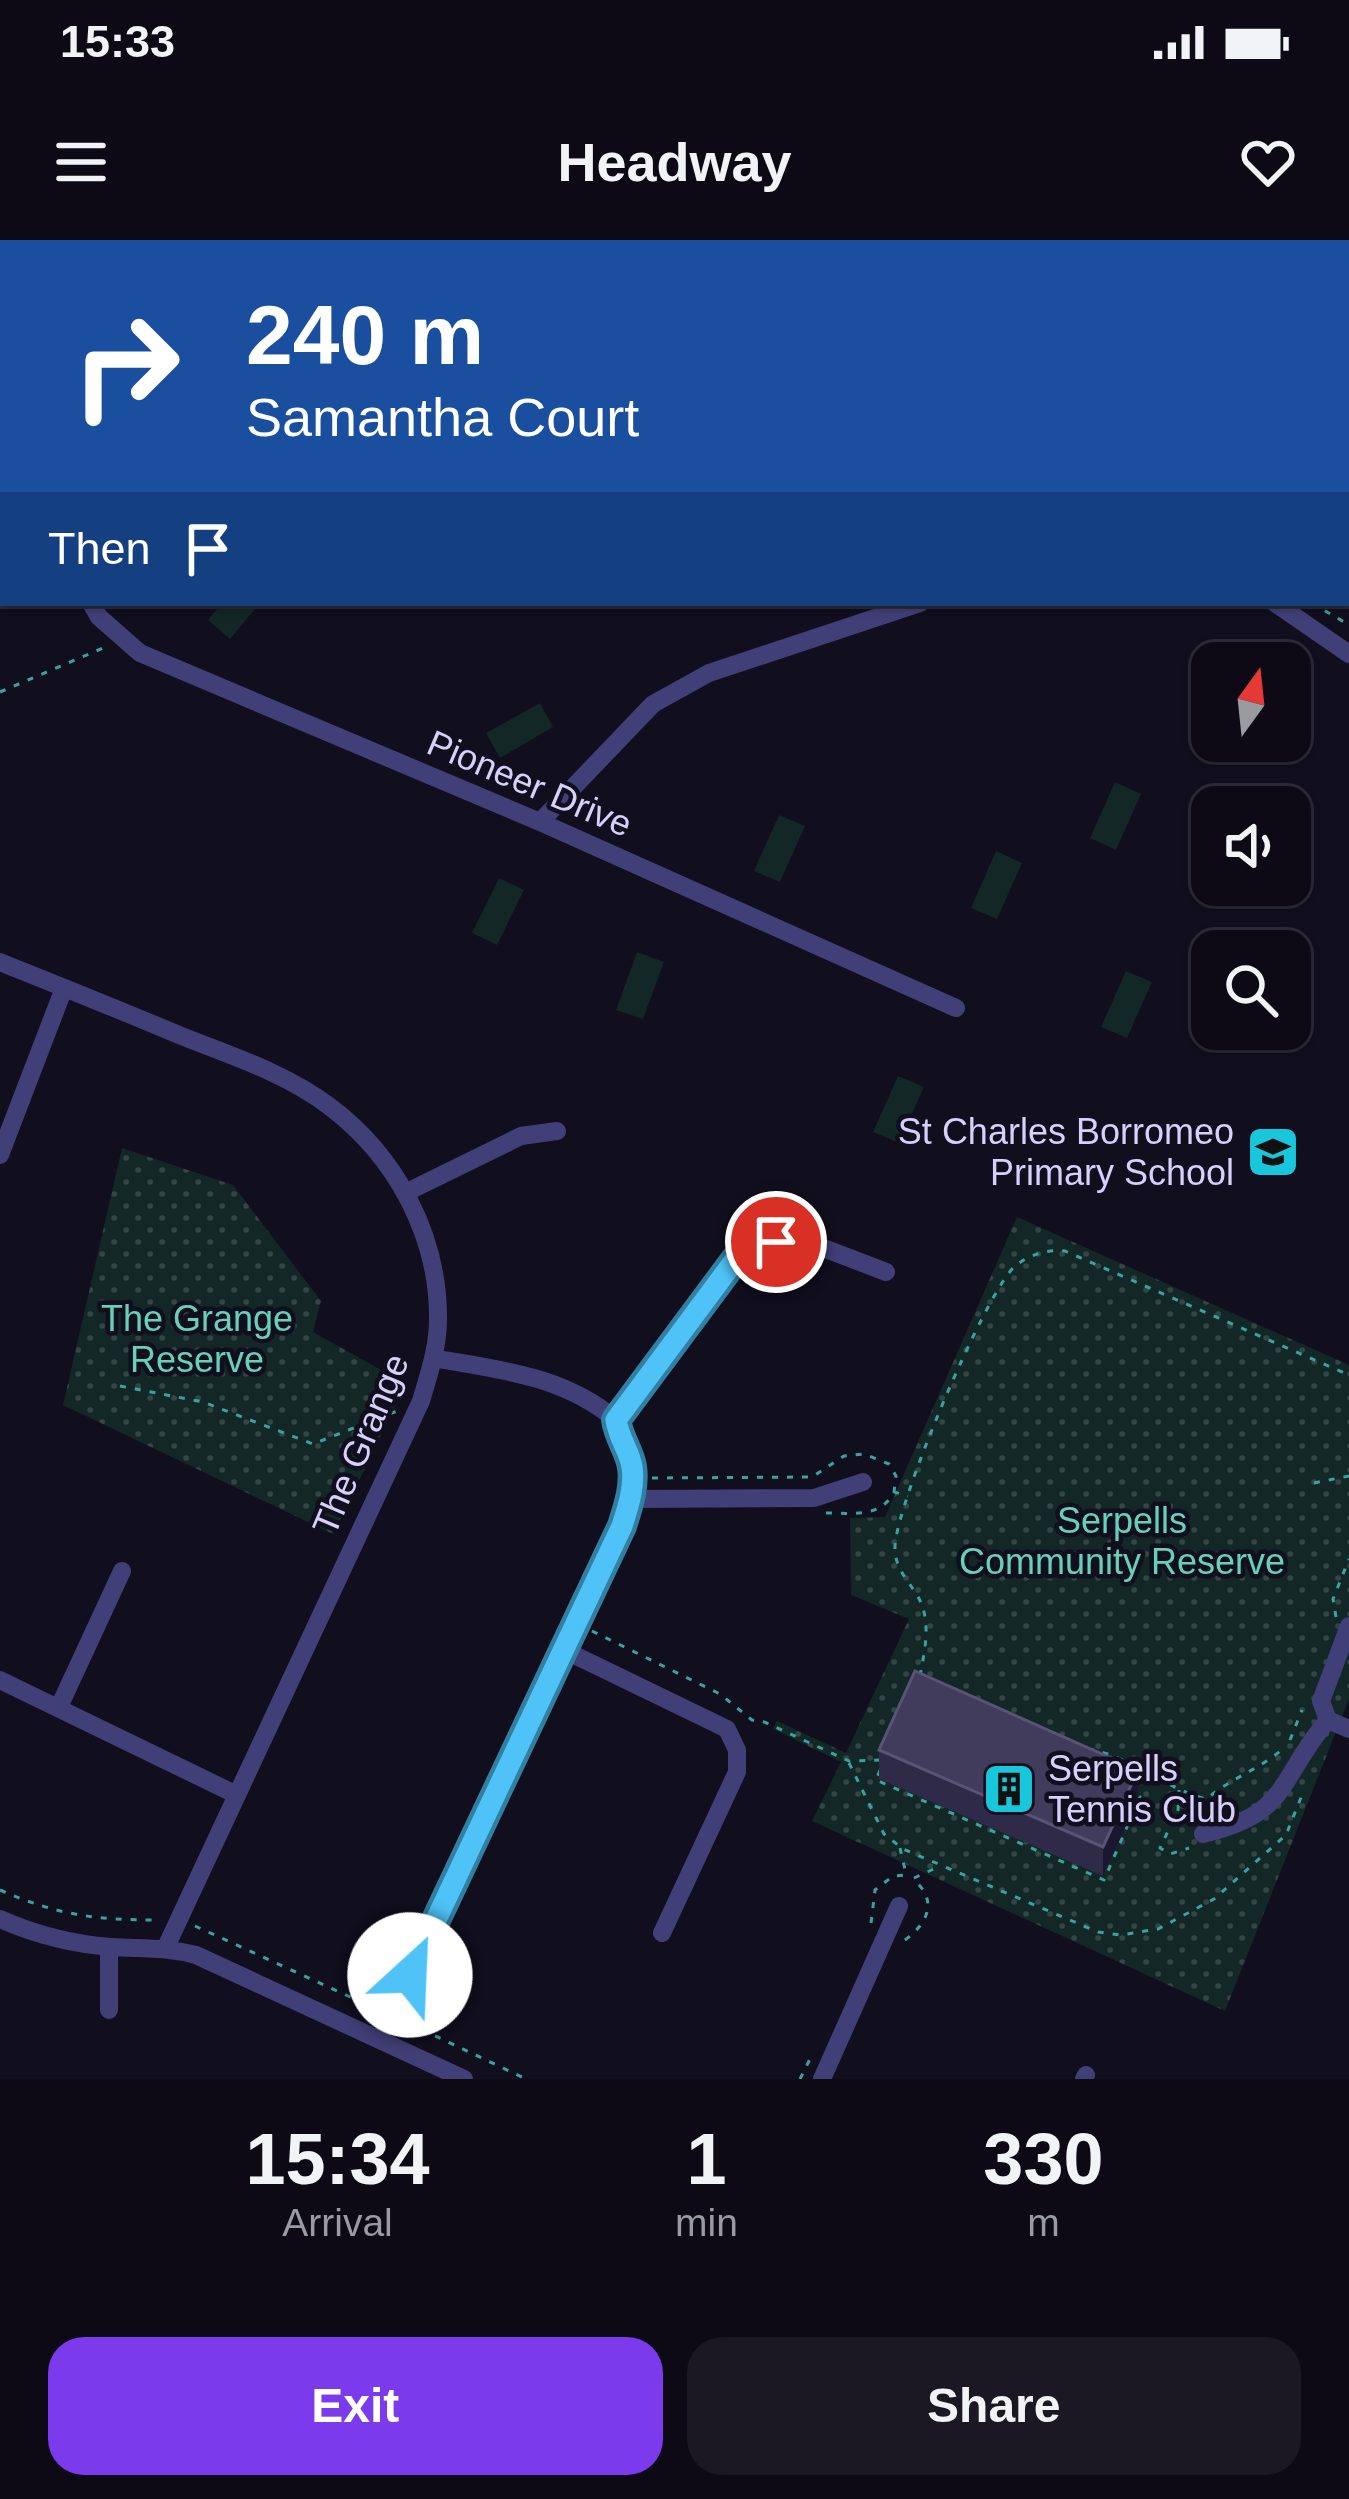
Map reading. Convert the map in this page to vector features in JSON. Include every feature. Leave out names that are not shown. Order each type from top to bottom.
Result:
[{"type":"street","name":"Pioneer Drive","points":[[93,606],[140,653],[540,822],[956,1008]]},
{"type":"street","points":[[540,822],[652,704],[709,673],[911,606]]},
{"type":"street","points":[[1279,606],[1349,654]]},
{"type":"street","name":"The Grange","points":[[0,962],[246,1063],[327,1104],[360,1133],[407,1192],[429,1246],[436,1286],[438,1323],[422,1401],[166,1947]]},
{"type":"street","points":[[0,1156],[64,988]]},
{"type":"street","points":[[407,1192],[520,1136],[557,1131]]},
{"type":"street","points":[[616,1420],[735,1260],[776,1242],[813,1244],[886,1272]]},
{"type":"street","points":[[380,2038],[631,1499],[632,1463],[619,1439],[616,1420],[573,1389],[433,1358]]},
{"type":"street","points":[[631,1499],[814,1498],[863,1482]]},
{"type":"street","points":[[59,1707],[122,1571]]},
{"type":"street","points":[[1343,1625],[1321,1701],[1328,1720],[1349,1729]]},
{"type":"street","points":[[564,1650],[727,1729],[737,1750],[737,1772],[662,1933]]},
{"type":"street","points":[[0,1680],[237,1795]]},
{"type":"street","points":[[1197,1841],[1238,1826],[1273,1804],[1328,1720]]},
{"type":"street","points":[[822,2079],[898,1906]]},
{"type":"street","points":[[0,1918],[62,1941],[166,1947],[218,1963],[464,2079]]},
{"type":"street","points":[[109,1947],[109,2010]]},
{"type":"path","points":[[1317,606],[1349,625]]},
{"type":"path","points":[[0,692],[122,640]]},
{"type":"path","points":[[917,1691],[926,1619],[918,1596],[904,1578],[895,1544],[958,1370],[994,1294],[1023,1260],[1043,1252],[1065,1251],[1349,1375]]},
{"type":"path","points":[[120,1386],[202,1402],[313,1444],[422,1401]]},
{"type":"path","points":[[1314,1483],[1349,1476]]},
{"type":"path","points":[[1343,1625],[1333,1599],[1349,1559]]},
{"type":"path","points":[[591,1633],[720,1694],[752,1720],[762,1720],[849,1762],[884,1760],[876,1780],[1104,1880],[1140,1797],[1120,1788]]},
{"type":"path","points":[[1082,1748],[1106,1752],[1208,1799],[1261,1767],[1290,1741],[1304,1707]]},
{"type":"path","points":[[849,1762],[867,1806],[884,1834],[900,1846],[1098,1932],[1137,1934],[1158,1929],[1214,1898],[1275,1845],[1286,1835],[1306,1784]]},
{"type":"path","points":[[1179,1789],[1178,1810],[1160,1848],[1170,1854],[1197,1841]]},
{"type":"path","points":[[900,1846],[906,1875],[913,1879],[940,1866]]},
{"type":"green space","points":[[220,606],[258,606],[230,639],[208,620]]},
{"type":"green space","points":[[540,703],[553,727],[500,758],[486,733]]},
{"type":"green space","points":[[1115,782],[1141,794],[1116,850],[1090,838]]},
{"type":"green space","points":[[779,815],[805,826],[780,882],[754,871]]},
{"type":"green space","points":[[996,851],[1022,863],[997,919],[971,908]]},
{"type":"green space","points":[[499,878],[524,890],[497,945],[472,933]]},
{"type":"green space","points":[[637,952],[664,962],[643,1019],[616,1010]]},
{"type":"green space","points":[[1126,971],[1152,982],[1127,1038],[1101,1027]]},
{"type":"green space","points":[[898,1076],[924,1087],[899,1143],[873,1132]]},
{"type":"green space","name":"The Grange Reserve","points":[[122,1148],[233,1185],[321,1301],[313,1332],[406,1384],[333,1534],[63,1405]]},
{"type":"green space","name":"Serpells Community Reserve","points":[[1017,1217],[1349,1365],[1349,1699],[1225,2011],[812,1821],[841,1762],[773,1729],[777,1721],[846,1753],[909,1619],[851,1595],[850,1518],[885,1517]]},
{"type":"building","name":"Serpells Tennis Club","points":[[915,1671],[1138,1770],[1103,1847],[879,1750]]},
{"type":"place","name":"St Charles Borromeo Primary School","points":[[1273,1152]]},
{"type":"place","name":"Serpells Tennis Club","points":[[1009,1789]]},
{"type":"route","points":[[410,1975],[622,1526],[631,1499],[632,1463],[619,1439],[616,1420],[735,1260],[776,1242]]}]
